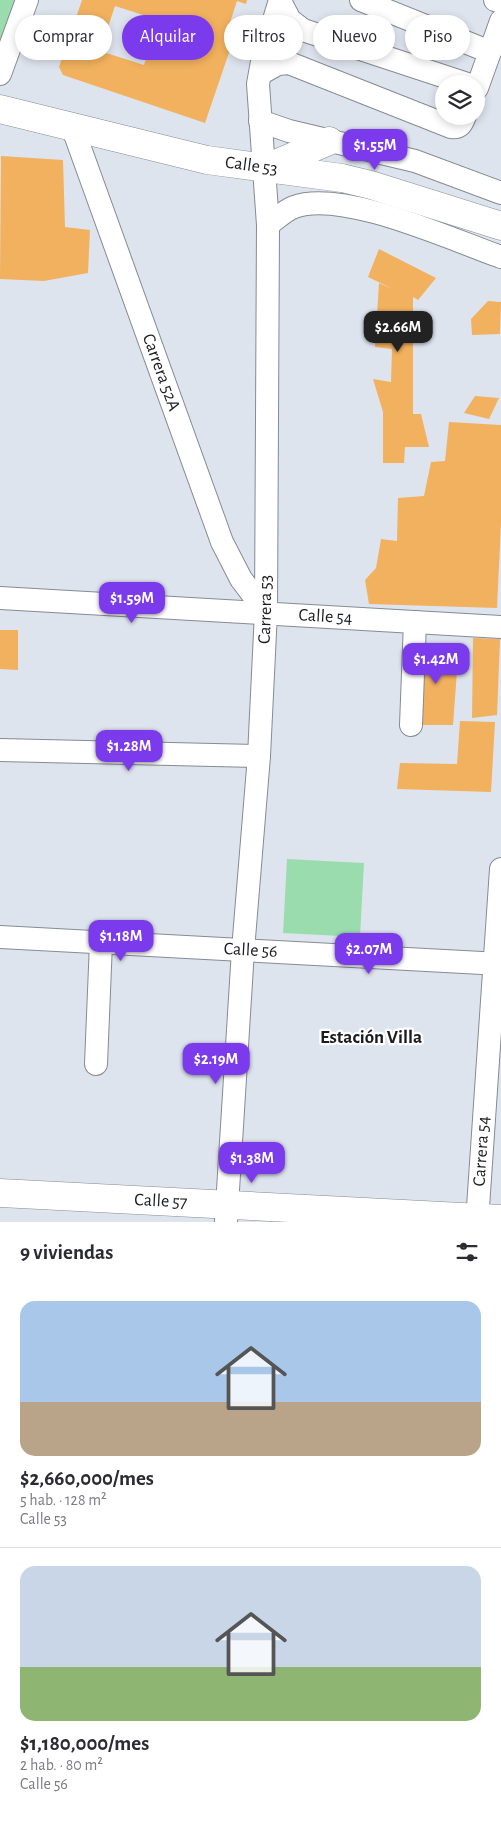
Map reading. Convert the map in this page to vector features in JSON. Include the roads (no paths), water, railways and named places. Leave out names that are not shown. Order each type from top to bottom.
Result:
[{"type":"main road","name":"Calle 53","points":[[0,109],[207,160],[342,178],[405,208],[501,226]]},
{"type":"main road","points":[[265,169],[329,141]]},
{"type":"main road","name":"Calle 57","points":[[0,1193],[227,1213],[485,1220]]},
{"type":"street","points":[[0,74],[27,0]]},
{"type":"street","points":[[280,0],[290,20],[303,30],[440,75]]},
{"type":"street","name":"Carrera 53","points":[[227,1213],[243,950],[259,756],[266,612],[268,225],[265,169],[258,104],[260,74],[280,0]]},
{"type":"street","points":[[360,0],[490,52]]},
{"type":"street","points":[[495,0],[501,2]]},
{"type":"street","points":[[481,75],[501,21]]},
{"type":"street","points":[[260,74],[269,68],[289,64],[435,121]]},
{"type":"street","points":[[260,121],[289,131],[415,162],[501,192]]},
{"type":"street","points":[[446,125],[457,128],[461,125]]},
{"type":"street","name":"Carrera 52A","points":[[72,126],[222,542],[242,579],[266,612]]},
{"type":"street","name":"Calle 53","points":[[268,225],[294,207],[313,203],[405,208],[501,257]]},
{"type":"street","name":"Calle 54","points":[[0,598],[501,627]]},
{"type":"street","points":[[411,725],[415,622]]},
{"type":"street","points":[[0,750],[259,756]]},
{"type":"street","name":"Carrera 54","points":[[485,1220],[499,963],[501,869]]},
{"type":"street","name":"Calle 56","points":[[0,937],[499,963]]},
{"type":"street","points":[[96,1064],[101,943]]},
{"type":"district","name":"Estación Villa","points":[[371,1037]]}]
